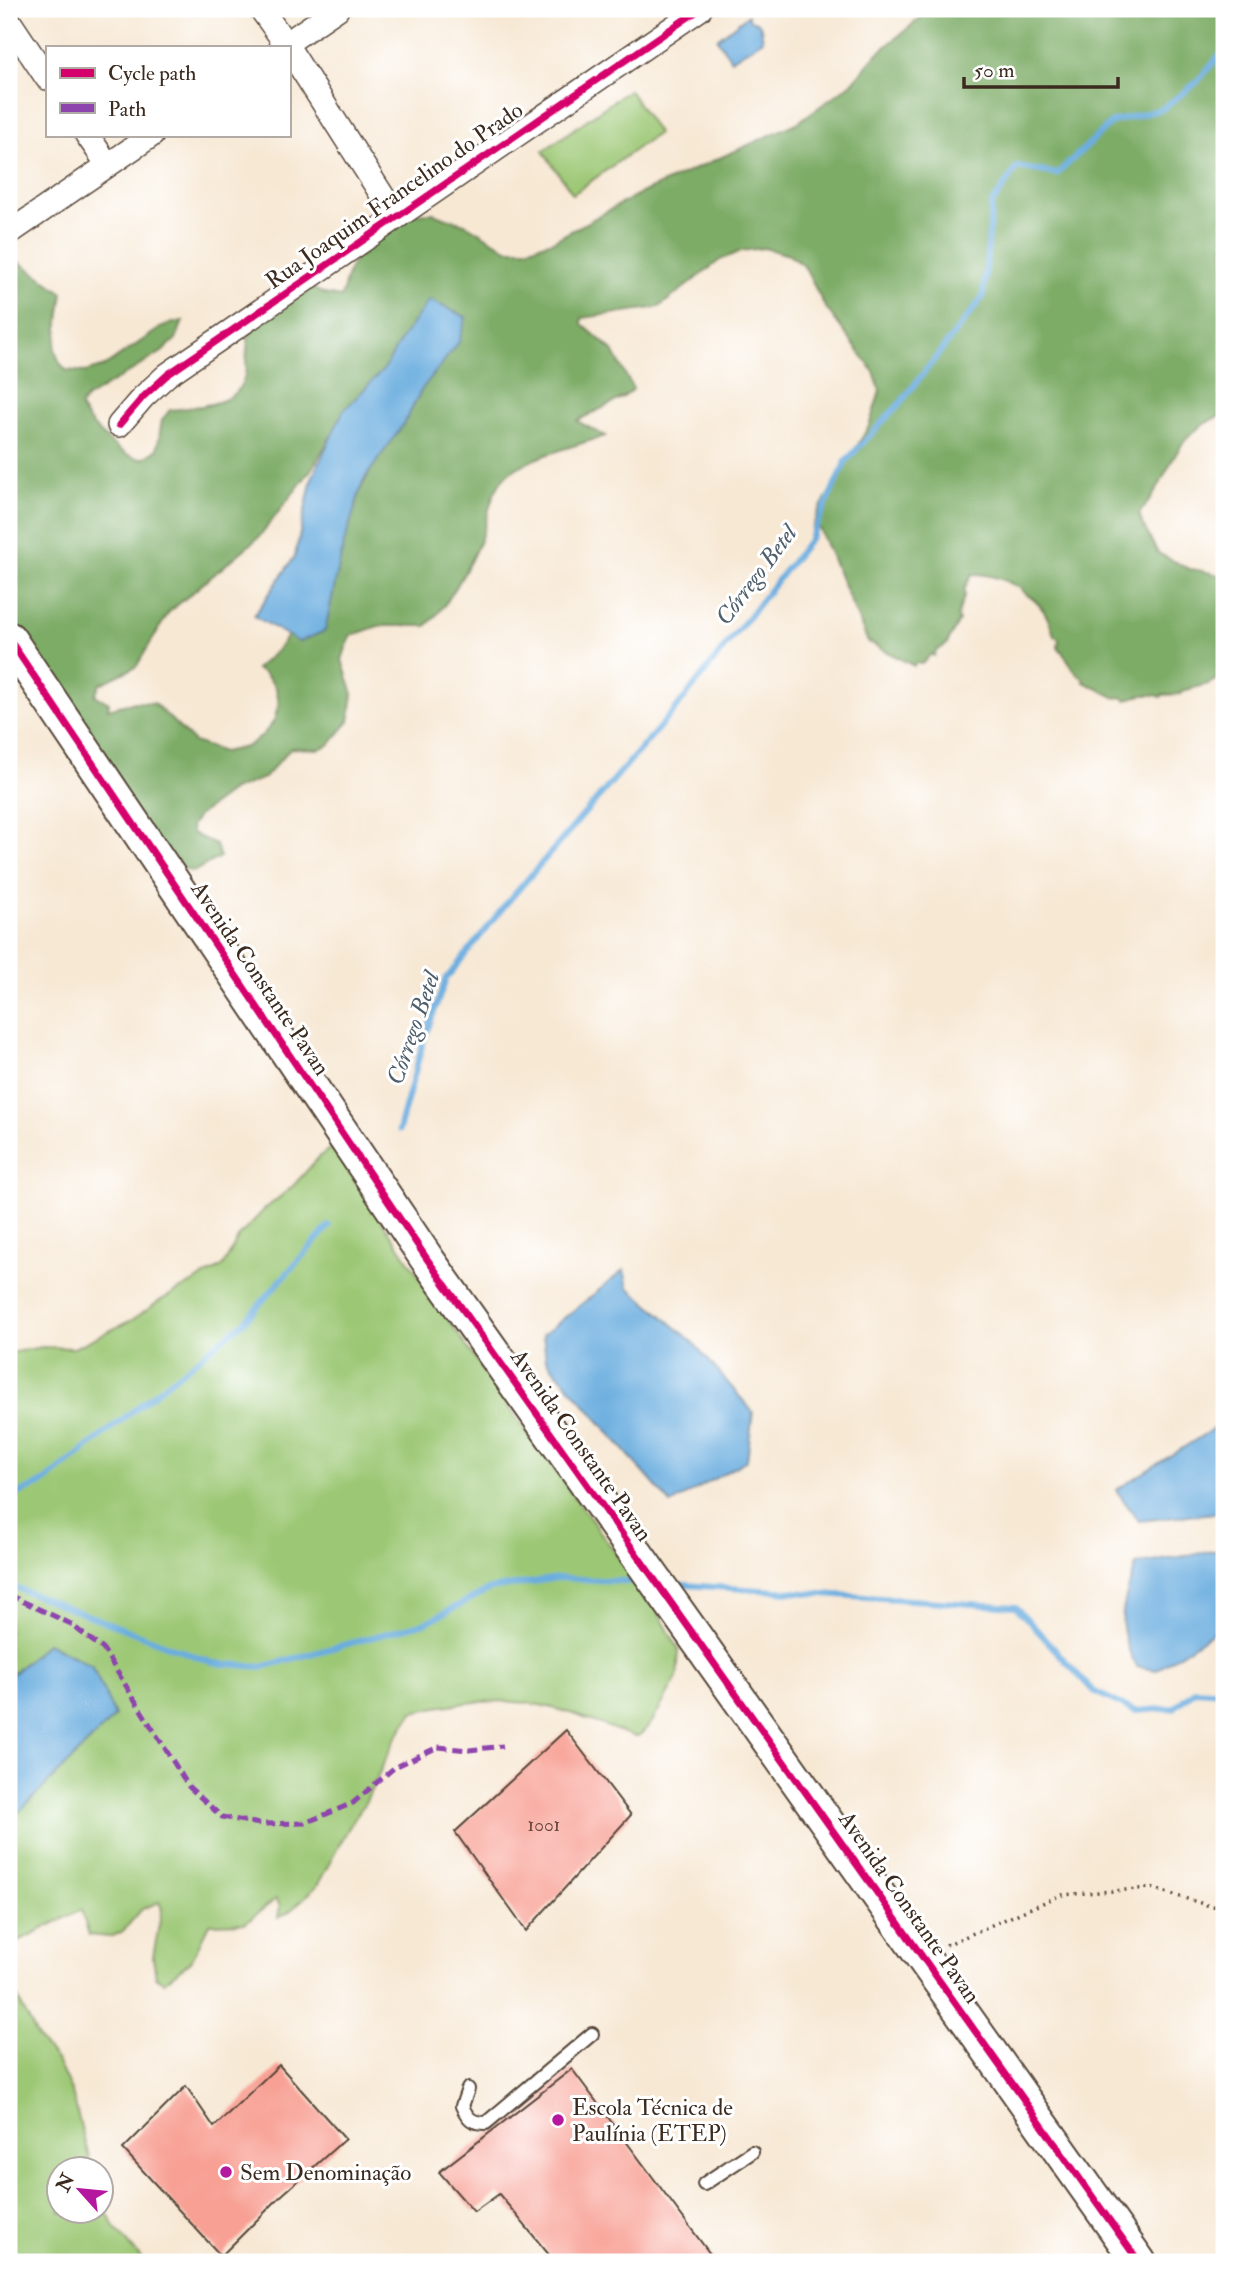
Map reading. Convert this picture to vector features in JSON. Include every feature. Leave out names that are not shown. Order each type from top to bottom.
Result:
[{"type":"street","points":[[261,9],[285,46]]},
{"type":"street","points":[[287,46],[337,9]]},
{"type":"street","name":"Rua Joaquim Francelino do Prado","points":[[119,425],[167,375],[700,9]]},
{"type":"street","points":[[9,22],[46,77]]},
{"type":"street","points":[[290,53],[396,217]]},
{"type":"street","points":[[88,136],[108,165]]},
{"type":"street","points":[[9,233],[151,136]]},
{"type":"street","name":"Avenida Constante Pavan","points":[[9,639],[427,1259],[1139,2262]]},
{"type":"lane","points":[[468,2089],[462,2106],[467,2117],[475,2123],[486,2123],[592,2034]]},
{"type":"lane","points":[[704,2184],[752,2152]]},
{"type":"path","points":[[921,1955],[1062,1895],[1152,1888],[1224,1908]]},
{"type":"green space","points":[[931,9],[1224,9],[1224,414],[1205,423],[1191,434],[1173,458],[1151,499],[1139,513],[1158,553],[1189,569],[1224,577],[1224,671],[1218,679],[1182,691],[1181,694],[1161,697],[1143,695],[1127,700],[1116,698],[1084,682],[1075,672],[1058,648],[1059,638],[1054,636],[1047,616],[1022,589],[992,576],[979,574],[972,574],[964,590],[957,617],[959,621],[946,645],[936,651],[934,656],[931,654],[922,664],[915,663],[914,666],[868,642],[819,528],[812,529],[818,512],[869,426],[880,391],[874,372],[824,305],[804,266],[789,255],[764,248],[741,251],[720,260],[659,307],[582,318],[582,324],[613,351],[633,389],[617,401],[577,421],[605,436],[525,463],[506,476],[495,491],[481,537],[468,566],[449,599],[434,618],[426,626],[378,626],[350,636],[342,660],[353,694],[349,721],[329,745],[319,749],[291,748],[264,778],[233,790],[198,816],[191,826],[192,833],[216,845],[220,857],[193,872],[175,866],[158,848],[9,622],[9,255],[63,293],[55,349],[59,362],[66,370],[85,372],[105,366],[165,325],[183,321],[176,339],[162,352],[87,398],[80,406],[90,421],[116,447],[143,458],[157,450],[162,420],[170,410],[218,402],[237,390],[243,381],[246,368],[249,335],[269,310],[310,287],[324,294],[341,297],[349,270],[369,236],[410,214],[433,213],[467,225],[507,249],[526,249],[553,241],[637,195],[797,123],[851,84],[877,54]],"holes":[[[429,358],[340,529],[330,580],[276,651],[256,669],[265,674],[276,688],[279,703],[274,721],[262,736],[246,747],[223,752],[194,742],[154,703],[135,702],[108,709],[109,703],[95,695],[100,684],[136,667],[169,612],[259,537],[311,470],[351,403]]]},
{"type":"green space","points":[[629,90],[658,133],[573,194],[543,151]]},
{"type":"green space","points":[[332,1147],[491,1383],[656,1608],[679,1650],[677,1678],[652,1722],[635,1737],[536,1704],[483,1701],[413,1712],[395,1739],[366,1801],[317,1886],[289,1912],[278,1918],[280,1906],[276,1899],[245,1923],[209,1924],[191,1961],[164,1982],[156,1977],[153,1957],[162,1909],[159,1902],[142,1909],[123,1931],[110,1937],[89,1935],[81,1910],[10,1945],[9,1956],[9,1353],[42,1347],[74,1348],[134,1319],[161,1300],[223,1266],[239,1236]]},
{"type":"green space","points":[[9,1981],[38,2038],[58,2063],[72,2093],[89,2156],[46,2156],[46,2226],[114,2226],[144,2262],[9,2262]]},
{"type":"water","points":[[748,15],[750,20],[759,25],[763,40],[731,60],[717,39]]},
{"type":"water","points":[[429,300],[466,317],[459,342],[422,389],[405,422],[363,481],[343,547],[325,631],[299,642],[254,616],[295,556],[312,478],[343,411],[385,368]]},
{"type":"water","points":[[624,1270],[628,1287],[692,1341],[753,1412],[747,1460],[671,1504],[546,1360],[543,1335]]},
{"type":"water","points":[[1224,1422],[1224,1512],[1139,1521],[1116,1490]]},
{"type":"water","points":[[1224,1549],[1224,1625],[1157,1670],[1137,1667],[1125,1640],[1123,1628],[1124,1605],[1136,1565]]},
{"type":"water","points":[[47,1643],[92,1666],[115,1716],[9,1822],[9,1677]]},
{"type":"building","points":[[566,1730],[631,1815],[526,1931],[455,1832]]},
{"type":"building","name":"Sem Denominação","points":[[279,2065],[345,2139],[281,2196],[221,2256],[123,2149],[186,2086],[214,2127]]},
{"type":"building","name":"Escola Técnica de Paulínia (ETEP)","points":[[572,2069],[716,2262],[555,2262],[499,2194],[474,2212],[439,2172]]},
{"type":"waterway","name":"Córrego Betel","points":[[399,1130],[423,1042],[446,979],[506,904],[683,700],[810,539],[846,461],[901,402],[983,297],[992,204],[1017,167],[1057,174],[1112,122],[1162,109],[1196,83],[1224,50]]},
{"type":"waterway","name":"Córrego Betel","points":[[9,1498],[44,1482],[244,1322],[329,1226]]},
{"type":"waterway","points":[[9,1585],[213,1663],[262,1667],[425,1623],[490,1589],[558,1578],[642,1582]]},
{"type":"waterway","points":[[670,1584],[1016,1607],[1093,1691],[1135,1711],[1174,1708],[1195,1690],[1224,1692]]},
{"type":"marked path","points":[[9,1595],[69,1623],[103,1649],[189,1787],[222,1817],[260,1824],[305,1823],[353,1803],[395,1767],[438,1747],[469,1750],[503,1746]]},
{"type":"cycle path","points":[[119,425],[167,375],[700,9]]},
{"type":"cycle path","points":[[9,639],[427,1259],[1139,2262]]},
{"type":"place","name":"Escola Técnica de Paulínia (ETEP)","points":[[558,2120]]},
{"type":"place","name":"Sem Denominação","points":[[226,2172]]}]
